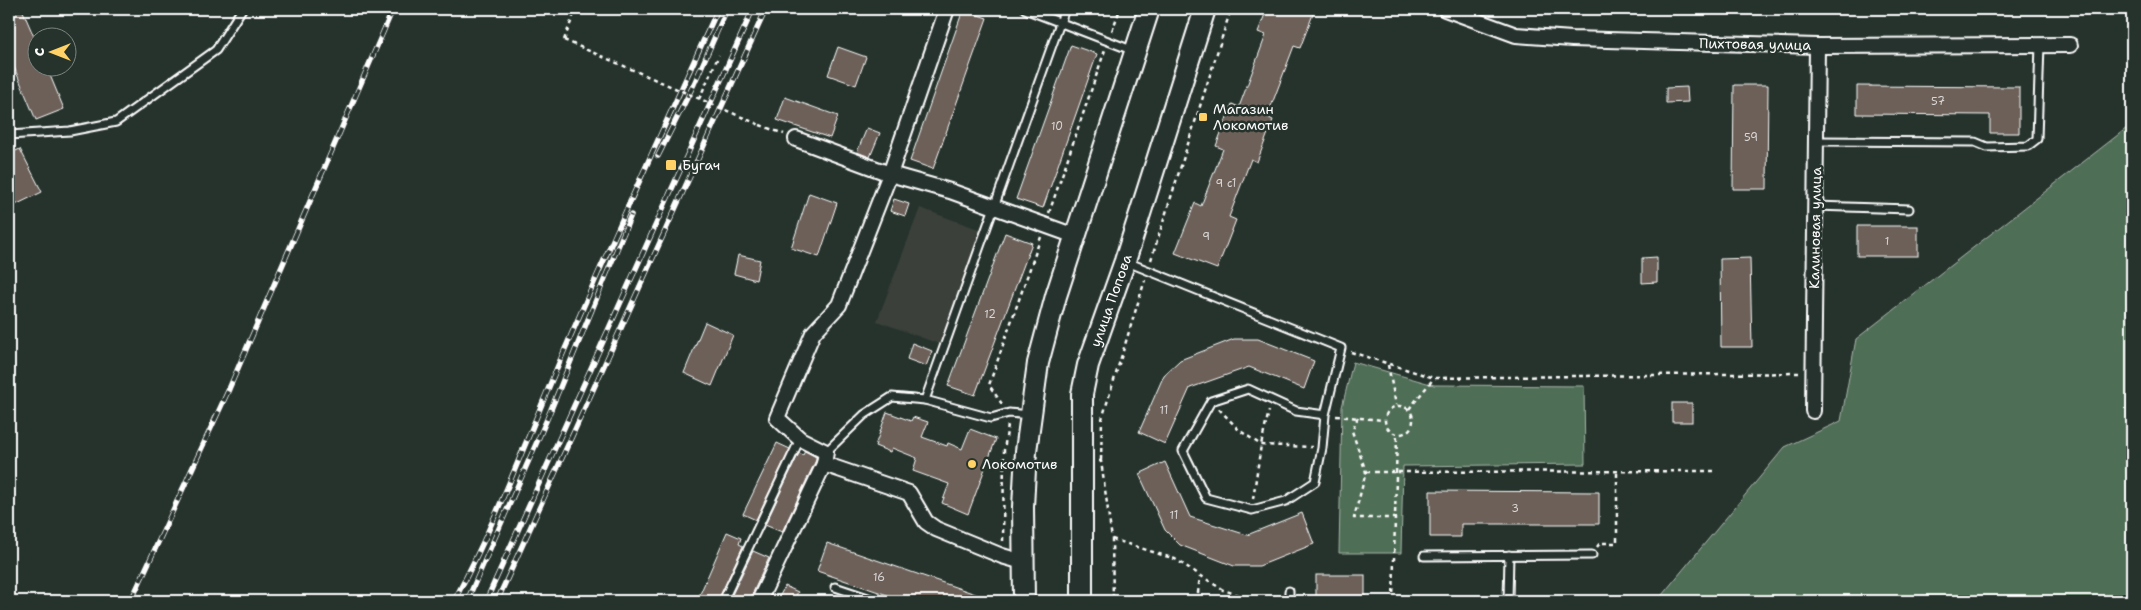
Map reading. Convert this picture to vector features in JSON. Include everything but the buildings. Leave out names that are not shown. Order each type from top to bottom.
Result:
[{"type":"street","points":[[947,9],[890,174],[839,305],[813,333],[776,418],[800,440],[825,458],[909,493],[926,522],[936,529],[1002,556],[1023,562]]},
{"type":"street","points":[[1024,601],[1023,507],[1029,415],[1040,354],[1075,236],[1149,9]]},
{"type":"street","name":"улица Попова","points":[[1082,601],[1082,394],[1088,365],[1124,261],[1205,9]]},
{"type":"street","name":"Пихтовая улица","points":[[1445,9],[1516,35],[1572,39],[1817,46],[2070,45]]},
{"type":"street","name":"Калиновая улица","points":[[1813,411],[1817,46]]},
{"type":"street","points":[[796,139],[890,174],[950,191],[1075,236]]},
{"type":"street","points":[[759,601],[825,458]]},
{"type":"lane","points":[[9,135],[70,131],[116,122],[216,50],[242,9]]},
{"type":"lane","points":[[1025,9],[1135,51]]},
{"type":"lane","points":[[925,400],[1065,9]]},
{"type":"lane","points":[[1816,141],[1975,142],[1987,147],[2028,146],[2037,139],[2040,44]]},
{"type":"lane","points":[[1815,206],[1909,208]]},
{"type":"lane","points":[[1124,261],[1340,348],[1325,415],[1322,448],[1315,482],[1286,501],[1252,510],[1206,498],[1184,451],[1211,401],[1248,390],[1296,411],[1325,415]]},
{"type":"lane","points":[[825,458],[864,414],[892,397],[925,400],[991,418],[1009,413],[1029,415]]},
{"type":"lane","points":[[723,601],[800,440]]},
{"type":"lane","points":[[1508,601],[1509,555]]},
{"type":"lane","points":[[1424,556],[1592,555]]},
{"type":"lane","points":[[835,586],[877,601]]},
{"type":"lane","points":[[1290,591],[1290,601]]},
{"type":"path","points":[[576,9],[564,40],[796,139]]},
{"type":"path","points":[[1002,556],[1004,450],[1009,413],[989,385],[1120,9]]},
{"type":"path","points":[[1114,601],[1112,539],[1101,460],[1102,419],[1231,9]]},
{"type":"path","points":[[699,99],[719,55]]},
{"type":"path","points":[[1340,348],[1434,378],[1813,373]]},
{"type":"path","points":[[1388,364],[1396,406]]},
{"type":"path","points":[[1409,409],[1434,378]]},
{"type":"path","points":[[1252,510],[1261,445],[1272,399]]},
{"type":"path","points":[[1211,401],[1239,430],[1261,445],[1322,448]]},
{"type":"path","points":[[1396,406],[1409,409],[1413,418],[1411,428],[1403,434],[1397,434],[1389,430],[1384,420],[1386,412],[1396,406]]},
{"type":"path","points":[[1325,415],[1384,420]]},
{"type":"path","points":[[1358,417],[1352,431],[1366,472],[1354,518],[1395,518]]},
{"type":"path","points":[[1393,601],[1397,434]]},
{"type":"path","points":[[1093,461],[1101,460]]},
{"type":"path","points":[[1366,472],[1718,471]]},
{"type":"path","points":[[1592,555],[1600,543],[1617,543],[1617,472]]},
{"type":"path","points":[[1112,539],[1175,559],[1223,590],[1247,600],[1258,601]]},
{"type":"path","points":[[1197,601],[1200,576]]},
{"type":"shaded area","points":[[920,208],[981,230],[939,344],[877,321]]},
{"type":"green space","points":[[2132,124],[2132,601],[1657,601],[1785,447],[1841,421],[1856,339]]},
{"type":"green space","points":[[1353,362],[1434,385],[1584,386],[1585,464],[1403,466],[1401,553],[1339,553],[1342,407]]},
{"type":"railway","points":[[131,601],[229,389],[393,9]]},
{"type":"railway","points":[[454,601],[497,510],[600,269],[718,9]]},
{"type":"railway","points":[[658,156],[694,84],[727,9]]},
{"type":"railway","points":[[486,601],[753,9]]},
{"type":"railway","points":[[497,601],[766,9]]},
{"type":"railway","points":[[467,601],[547,419],[631,215]]},
{"type":"place","name":"Магазин Локомотив","points":[[1203,117]]},
{"type":"place","name":"Бугач","points":[[671,165]]},
{"type":"place","name":"Локомотив","points":[[972,464]]}]
